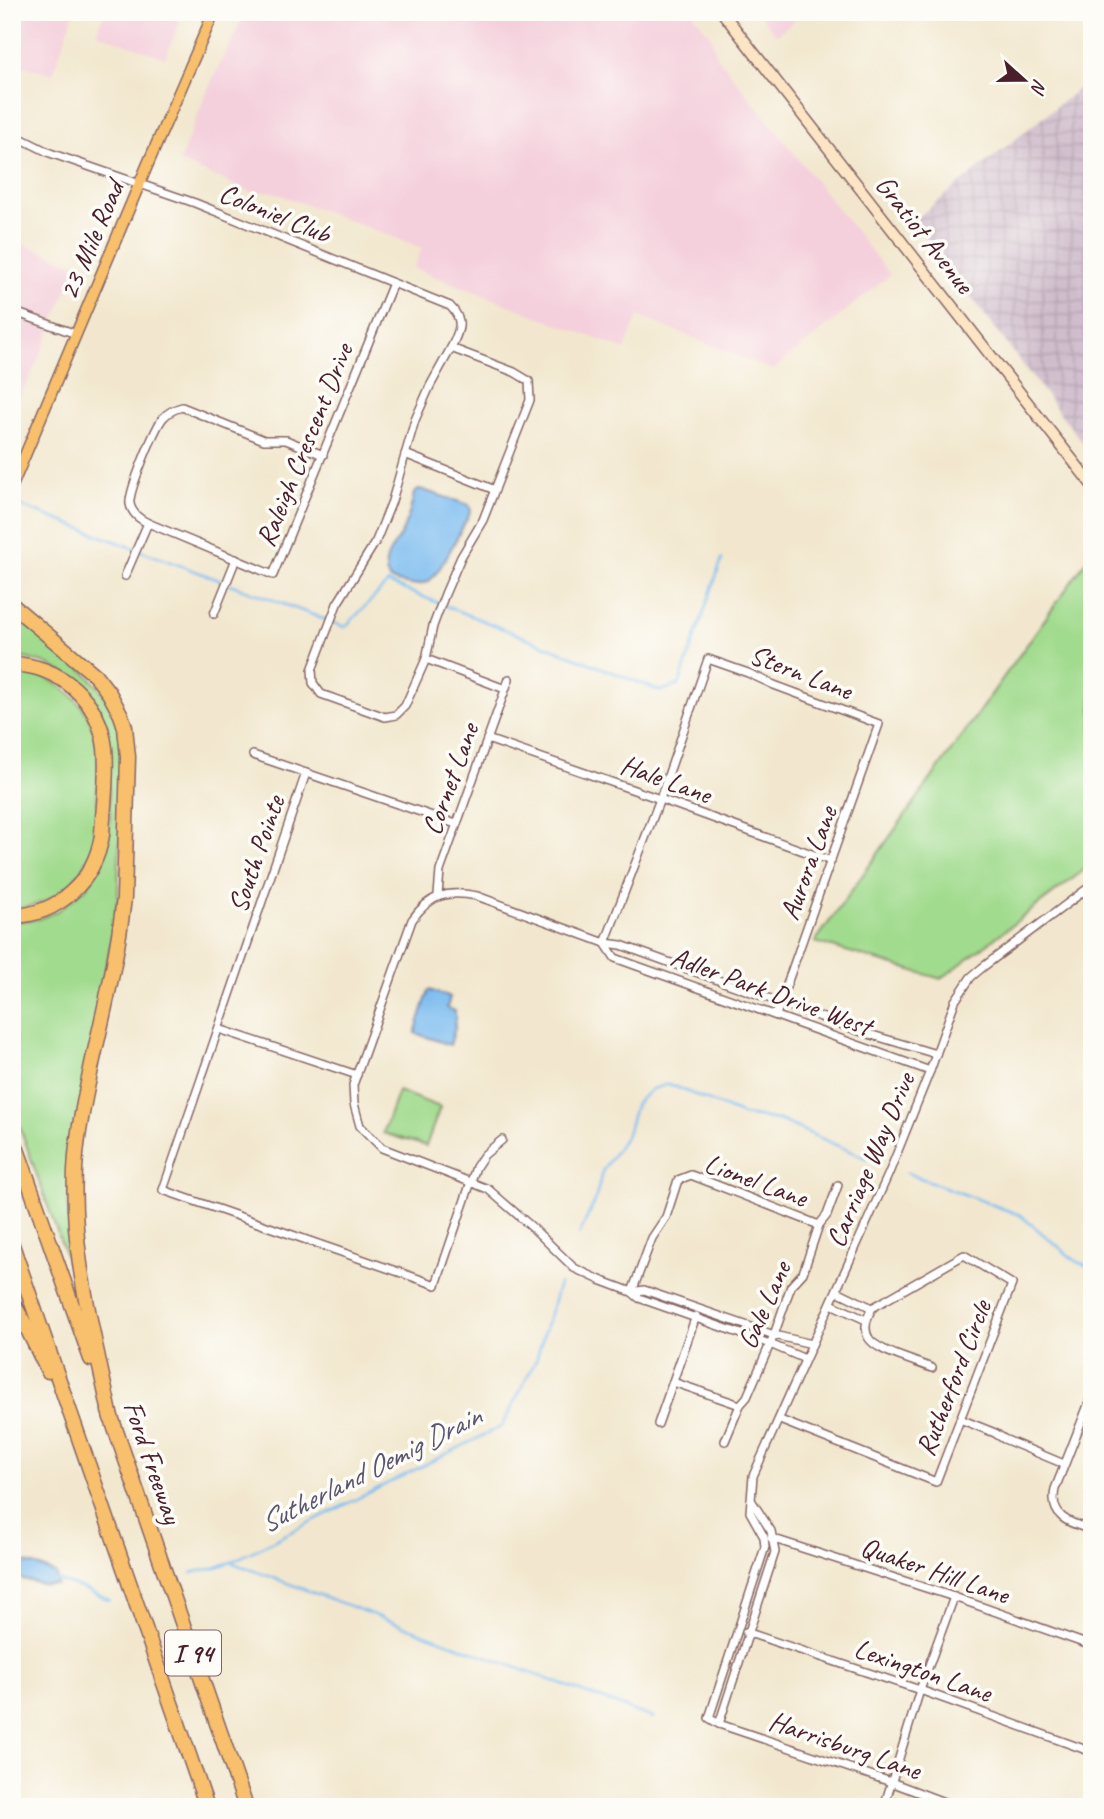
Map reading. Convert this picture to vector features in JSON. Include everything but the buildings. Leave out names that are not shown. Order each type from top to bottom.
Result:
[{"type":"highway","points":[[12,605],[87,667],[103,684],[121,716],[127,742],[122,920],[78,1131],[74,1205],[82,1282],[111,1418]]},
{"type":"highway","points":[[12,664],[50,671],[81,693],[96,715],[105,751],[102,835],[91,869],[75,890],[54,905],[41,911],[12,916]]},
{"type":"highway","name":"Ford Freeway","points":[[12,1135],[246,1807]]},
{"type":"highway","name":"I 94","points":[[12,1245],[207,1807]]},
{"type":"highway","points":[[12,1301],[81,1442]]},
{"type":"main road","name":"23 Mile Road","points":[[12,486],[214,12]]},
{"type":"main road","name":"Gratiot Avenue","points":[[722,12],[1092,485]]},
{"type":"street","name":"Coloniel Club","points":[[12,134],[50,153],[195,203],[450,306],[460,321],[451,348]]},
{"type":"street","name":"Raleigh Crescent Drive","points":[[148,523],[274,575],[393,283]]},
{"type":"street","points":[[12,311],[76,334]]},
{"type":"street","points":[[451,348],[514,372],[528,381],[530,400],[483,520],[461,557],[445,594],[433,626],[426,659],[405,706],[396,715],[385,717],[321,694],[313,683],[312,670],[337,604],[376,541],[392,501],[405,454],[429,386],[451,348]]},
{"type":"street","points":[[125,576],[148,523],[139,519],[130,506],[131,491],[160,422],[175,408],[182,407],[264,440],[286,440],[323,454]]},
{"type":"street","points":[[405,454],[495,490]]},
{"type":"street","points":[[214,614],[236,559]]},
{"type":"street","points":[[426,659],[505,689]]},
{"type":"street","name":"Stern Lane","points":[[660,799],[708,659],[880,724]]},
{"type":"street","name":"Cornet Lane","points":[[438,895],[440,871],[509,679]]},
{"type":"street","name":"Aurora Lane","points":[[776,1015],[880,724]]},
{"type":"street","name":"Hale Lane","points":[[487,739],[831,861]]},
{"type":"street","points":[[253,755],[456,824]]},
{"type":"street","name":"South Pointe","points":[[306,773],[163,1190],[436,1285],[471,1182]]},
{"type":"street","points":[[605,943],[660,799]]},
{"type":"street","name":"Carriage Way Drive","points":[[769,1538],[759,1511],[751,1500],[753,1476],[889,1173],[955,1001],[971,977],[1092,885]]},
{"type":"street","name":"Adler Park Drive West","points":[[438,895],[461,893],[478,896],[862,1032],[936,1054]]},
{"type":"street","points":[[438,895],[418,911],[412,920],[353,1085],[354,1104],[360,1126],[382,1148],[488,1189],[574,1268],[632,1292],[639,1298],[806,1359]]},
{"type":"street","name":"Adler Park Drive West","points":[[605,943],[615,958],[930,1071]]},
{"type":"street","points":[[219,1029],[357,1075]]},
{"type":"street","points":[[471,1182],[484,1155],[502,1140]]},
{"type":"street","name":"Lionel Lane","points":[[632,1292],[652,1238],[666,1217],[678,1180],[691,1175],[819,1224]]},
{"type":"street","name":"Gale Lane","points":[[725,1441],[774,1335],[790,1286],[803,1273],[819,1224],[827,1215],[838,1185]]},
{"type":"street","name":"Rutherford Circle","points":[[780,1420],[936,1482],[1012,1284],[964,1255],[872,1308]]},
{"type":"street","points":[[632,1292],[644,1290],[774,1335],[812,1345]]},
{"type":"street","points":[[831,1304],[866,1320],[872,1308],[837,1291]]},
{"type":"street","points":[[658,1424],[699,1309]]},
{"type":"street","name":"Rutherford Circle","points":[[866,1320],[866,1333],[871,1343],[880,1349],[932,1367]]},
{"type":"street","points":[[673,1382],[740,1405]]},
{"type":"street","points":[[1092,1395],[1053,1498],[1059,1515],[1068,1522],[1092,1531]]},
{"type":"street","points":[[960,1419],[1065,1464]]},
{"type":"street","points":[[769,1538],[775,1552],[719,1724],[709,1718],[769,1538]]},
{"type":"street","name":"Quaker Hill Lane","points":[[769,1538],[954,1597],[1092,1646]]},
{"type":"street","points":[[884,1807],[920,1690],[954,1597]]},
{"type":"street","name":"Lexington Lane","points":[[739,1630],[920,1690],[1092,1752]]},
{"type":"street","name":"Harrisburg Lane","points":[[719,1724],[957,1807]]},
{"type":"shaded area","points":[[12,12],[74,12],[53,74],[12,63]]},
{"type":"shaded area","points":[[104,12],[184,12],[165,58],[96,33]]},
{"type":"shaded area","points":[[246,12],[692,12],[712,38],[717,56],[890,275],[773,370],[638,316],[625,350],[413,268],[422,248],[270,191],[254,193],[179,162],[211,82]]},
{"type":"shaded area","points":[[757,12],[805,12],[776,35]]},
{"type":"shaded area","points":[[1092,78],[1092,455],[913,221]]},
{"type":"shaded area","points":[[12,240],[77,265],[41,354],[12,415]]},
{"type":"green space","points":[[1092,553],[1092,864],[941,979],[815,942]]},
{"type":"green space","points":[[12,614],[70,659],[100,689],[114,715],[122,744],[118,898],[68,1204],[74,1270],[71,1271],[12,1105],[12,922],[39,919],[59,910],[86,888],[100,866],[107,845],[110,820],[107,726],[92,698],[70,677],[43,663],[12,657]]},
{"type":"green space","points":[[12,671],[26,672],[53,681],[75,698],[90,722],[97,742],[98,762],[96,832],[86,862],[68,886],[56,895],[28,907],[12,909]]},
{"type":"green space","points":[[398,1091],[440,1107],[426,1146],[383,1133]]},
{"type":"water","points":[[420,489],[469,505],[471,511],[432,578],[417,585],[389,579],[386,565],[406,522],[414,493]]},
{"type":"water","points":[[429,990],[450,997],[447,1008],[455,1011],[455,1028],[450,1045],[415,1033]]},
{"type":"water","points":[[12,1559],[56,1574],[57,1585],[45,1585],[13,1577]]},
{"type":"waterway","points":[[21,506],[345,627],[388,583],[660,691],[679,685],[722,559]]},
{"type":"waterway","name":"Sutherland Oemig Drain","points":[[579,1235],[595,1201],[602,1172],[627,1134],[636,1103],[652,1089],[669,1084],[743,1115],[779,1120],[868,1159]]},
{"type":"waterway","name":"Sutherland Oemig Drain","points":[[907,1173],[1020,1215],[1077,1262],[1092,1267]]},
{"type":"waterway","name":"Sutherland Oemig Drain","points":[[191,1573],[231,1562],[502,1426],[536,1360],[559,1284]]},
{"type":"waterway","points":[[233,1563],[653,1718]]},
{"type":"waterway","name":"Sutherland Oemig Drain","points":[[56,1580],[109,1600]]}]
